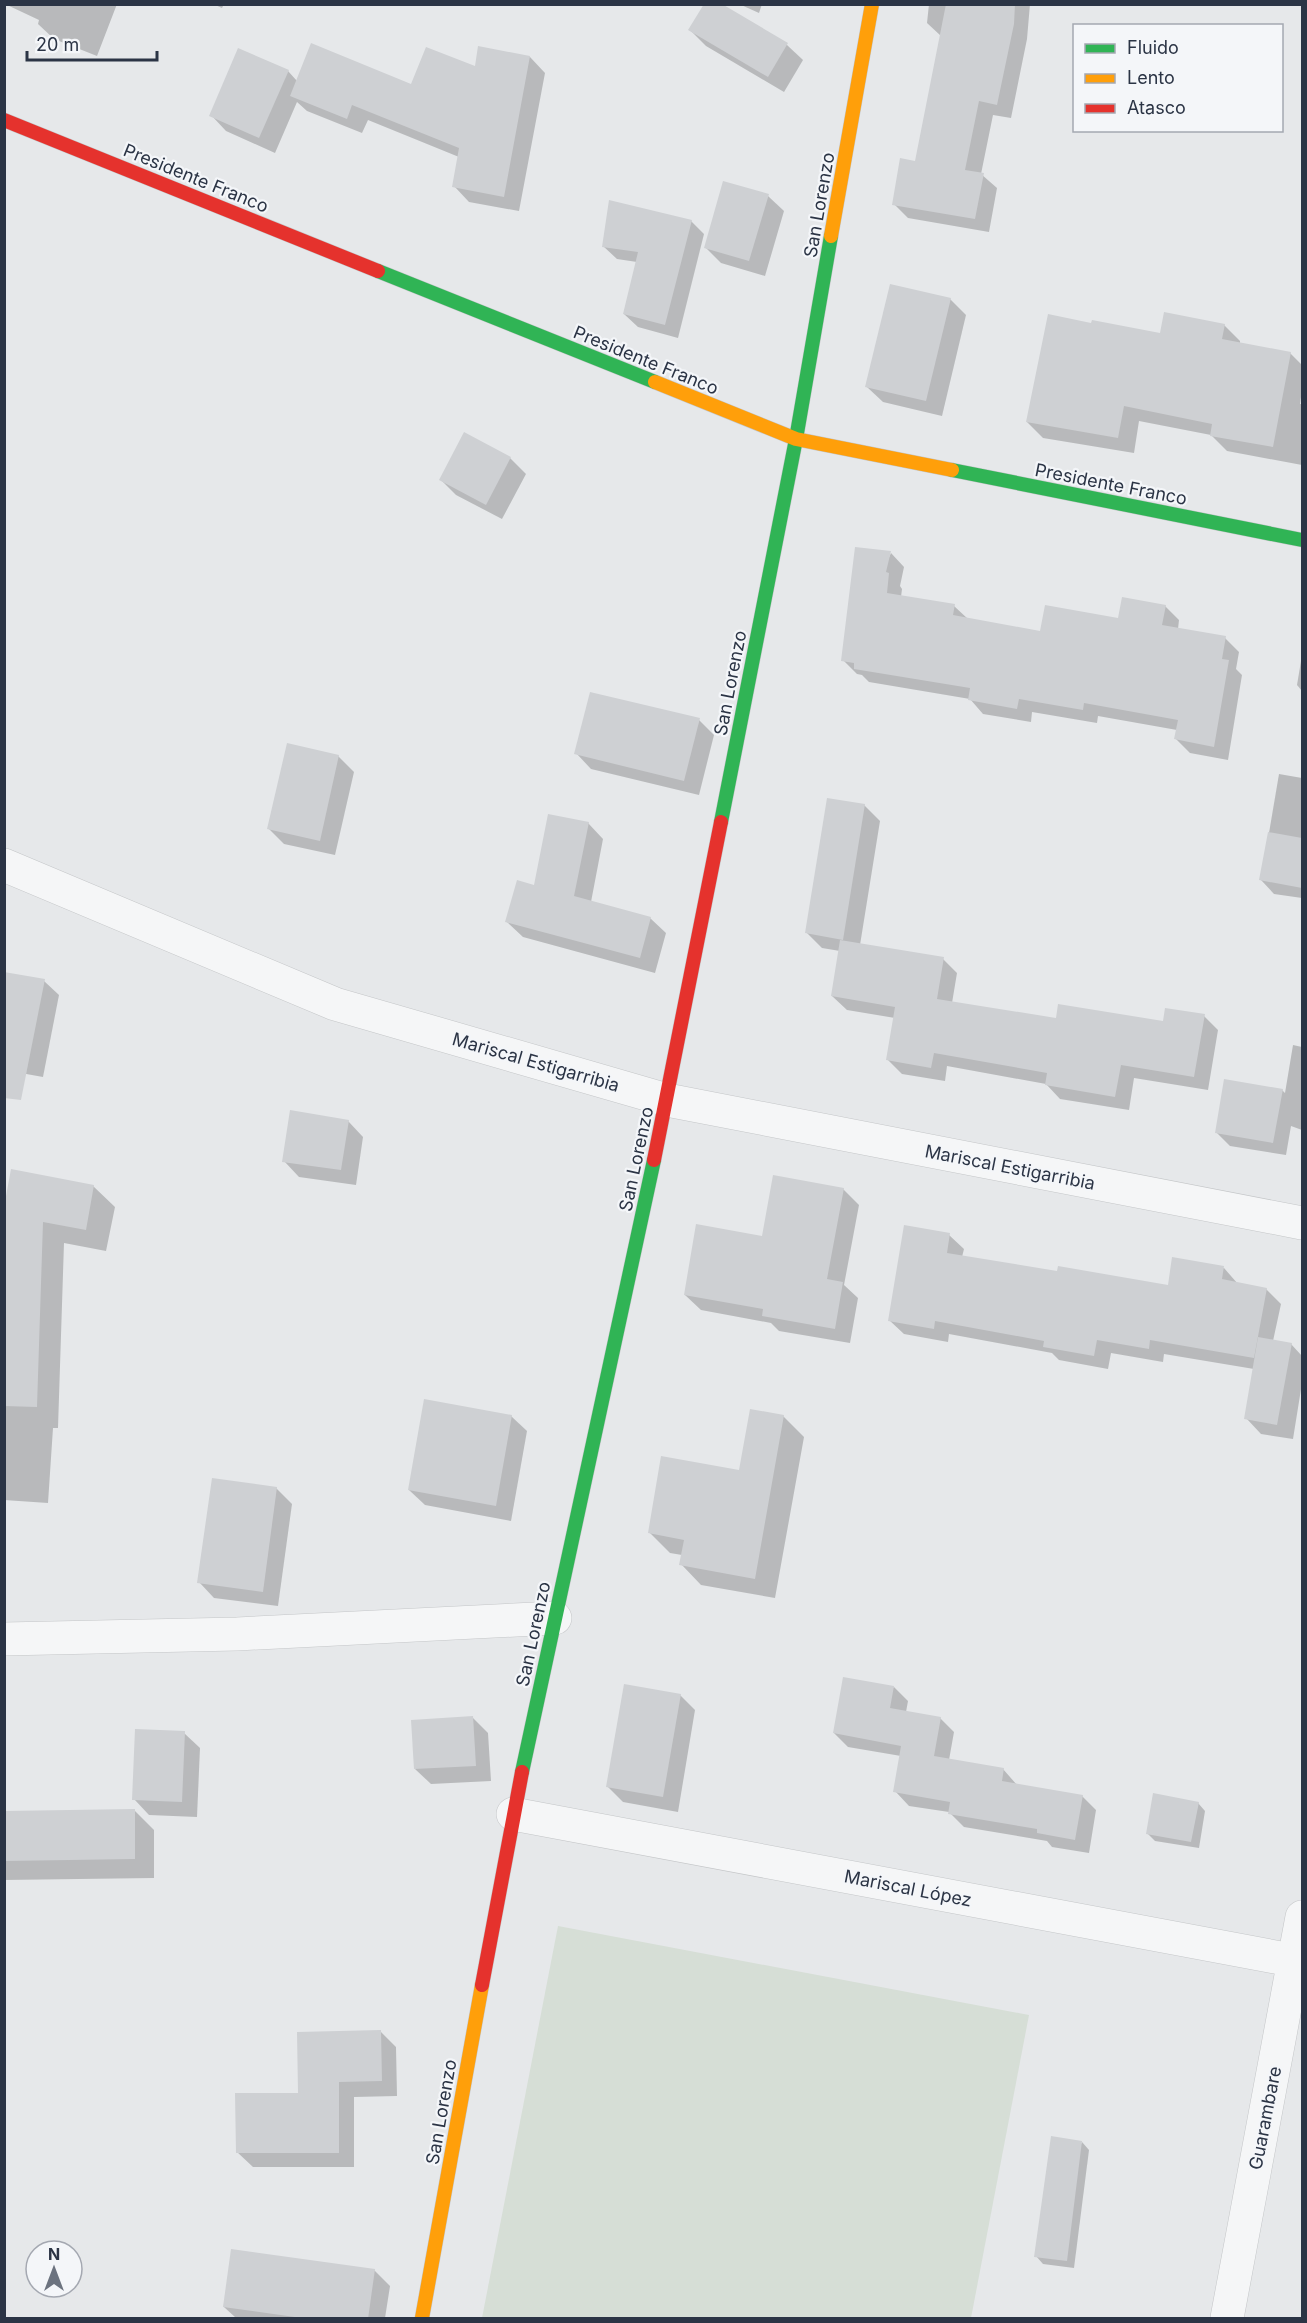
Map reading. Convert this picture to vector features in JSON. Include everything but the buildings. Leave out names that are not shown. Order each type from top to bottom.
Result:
[{"type":"street","name":"San Lorenzo","points":[[422,2319],[513,1814],[667,1100],[796,440],[872,4]]},
{"type":"street","name":"Presidente Franco","points":[[4,120],[796,440],[1302,540]]},
{"type":"street","name":"Mariscal Estigarribia","points":[[4,865],[336,1004],[667,1100],[1302,1223]]},
{"type":"street","points":[[4,1639],[237,1634],[555,1618]]},
{"type":"street","name":"Mariscal López","points":[[513,1814],[1298,1961]]},
{"type":"street","name":"Guarambare","points":[[1227,2319],[1298,1961],[1302,1917]]},
{"type":"shaded area","points":[[558,1926],[1029,2015],[971,2318],[482,2318]]},
{"type":"traffic: fast","points":[[721,822],[796,439],[831,236]]},
{"type":"traffic: fast","points":[[378,271],[655,382]]},
{"type":"traffic: fast","points":[[952,470],[1302,540]]},
{"type":"traffic: fast","points":[[522,1772],[654,1160]]},
{"type":"traffic: slow","points":[[831,236],[872,4]]},
{"type":"traffic: slow","points":[[655,382],[796,439],[952,470]]},
{"type":"traffic: slow","points":[[422,2318],[482,1985]]},
{"type":"traffic: jam","points":[[4,120],[378,271]]},
{"type":"traffic: jam","points":[[654,1160],[721,822]]},
{"type":"traffic: jam","points":[[482,1985],[522,1772]]}]
